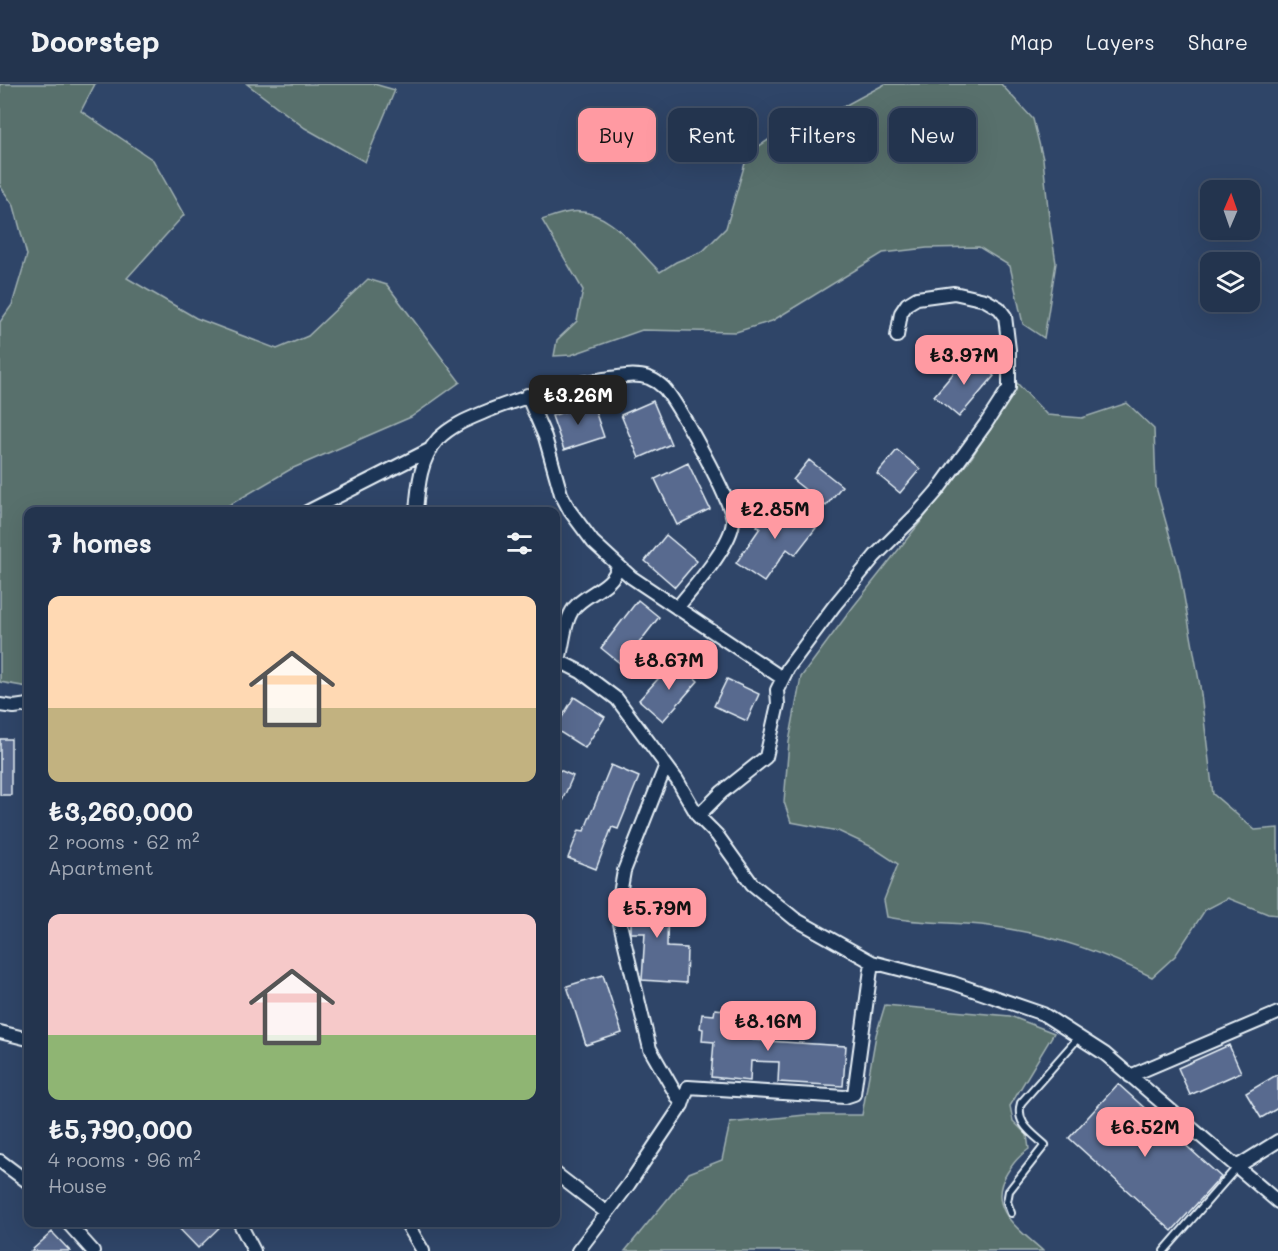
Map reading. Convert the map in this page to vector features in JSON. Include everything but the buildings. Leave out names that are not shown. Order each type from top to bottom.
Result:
[{"type":"street","points":[[698,816],[722,792],[766,757],[771,744],[778,704],[777,690],[782,678],[834,606],[937,491],[1009,388],[1009,350],[1005,316],[999,308],[985,300],[954,293],[916,298],[907,304],[901,313],[897,336]]},
{"type":"street","points":[[417,507],[421,468],[430,449],[444,433],[464,420],[527,395],[578,383],[635,375],[650,378],[664,388],[723,490],[734,519],[731,532],[722,550],[677,608]]},
{"type":"street","points":[[527,395],[545,437],[561,494],[581,527],[618,567],[782,678]]},
{"type":"street","points":[[317,507],[430,449]]},
{"type":"street","points":[[560,652],[571,613],[581,601],[612,580],[618,567]]},
{"type":"street","points":[[560,665],[581,672],[616,699],[677,780],[698,816],[717,835],[752,884],[795,919],[872,962],[952,983],[1043,1014],[1105,1054],[1278,1202]]},
{"type":"street","points":[[0,705],[24,706]]},
{"type":"street","points":[[666,765],[624,871],[617,911],[650,1049],[682,1105]]},
{"type":"street","points":[[578,1251],[682,1105],[688,1087],[845,1097],[854,1094],[872,962]]},
{"type":"street","points":[[1130,1076],[1278,1013]]},
{"type":"street","points":[[0,1032],[24,1038]]},
{"type":"street","points":[[1238,1166],[1278,1141]]},
{"type":"street","points":[[0,1161],[24,1179]]},
{"type":"street","points":[[560,1177],[607,1213]]},
{"type":"street","points":[[71,1227],[93,1251]]},
{"type":"street","points":[[239,1251],[252,1246],[242,1227]]},
{"type":"street","points":[[408,1227],[423,1251]]},
{"type":"lane","points":[[1011,1213],[1007,1202],[1009,1191],[1045,1145],[1023,1125],[1019,1112],[1022,1103],[1079,1037]]},
{"type":"lane","points":[[1164,1251],[1238,1166]]},
{"type":"green space","points":[[0,84],[95,84],[81,111],[153,160],[184,215],[127,278],[196,318],[277,349],[308,336],[368,279],[387,285],[460,382],[411,417],[291,469],[226,507],[24,507],[24,686],[0,682],[0,322],[12,305],[27,255],[14,206],[0,186]]},
{"type":"green space","points":[[247,84],[374,84],[395,90],[365,162],[305,128]]},
{"type":"green space","points":[[885,84],[1001,84],[1033,119],[1043,159],[1056,263],[1044,338],[1023,324],[1010,266],[979,247],[927,248],[883,253],[772,321],[736,332],[642,330],[571,355],[554,356],[557,340],[577,321],[583,290],[542,220],[570,212],[584,212],[597,216],[620,231],[660,272],[676,262],[703,251],[726,228],[745,162],[757,162],[757,147],[769,140],[769,162],[877,162],[877,108],[841,108]]},
{"type":"green space","points":[[1017,383],[1047,415],[1082,418],[1127,403],[1154,429],[1156,487],[1179,569],[1200,686],[1213,794],[1255,830],[1278,828],[1278,915],[1268,914],[1228,898],[1205,910],[1175,956],[1152,977],[1093,951],[1031,933],[989,926],[887,917],[884,900],[898,864],[872,847],[838,831],[791,822],[784,802],[789,742],[801,677],[853,607],[972,457]]},
{"type":"green space","points":[[885,1005],[1010,1016],[1054,1033],[1010,1106],[1013,1121],[1027,1135],[1029,1149],[1007,1173],[1001,1185],[1000,1197],[1002,1207],[1015,1226],[1043,1251],[625,1251],[689,1173],[722,1160],[730,1123],[805,1115],[862,1115],[876,1035]]}]
